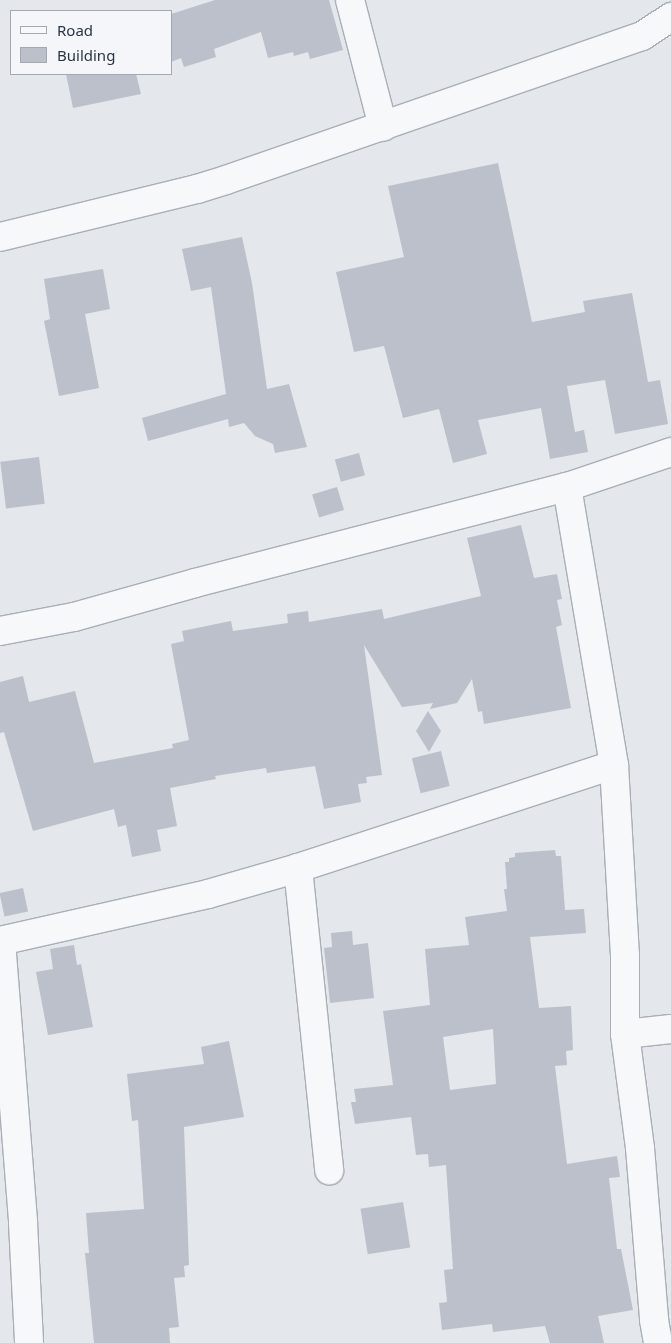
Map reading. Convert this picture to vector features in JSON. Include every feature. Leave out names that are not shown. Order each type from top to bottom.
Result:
[{"type":"street","points":[[350,0],[382,127]]},
{"type":"street","points":[[0,237],[196,189],[382,127],[642,36],[671,17]]},
{"type":"street","points":[[0,632],[74,617],[195,583],[567,487],[671,452]]},
{"type":"street","points":[[567,487],[614,765],[625,955],[625,1034],[640,1148],[658,1343]]},
{"type":"street","points":[[29,1343],[23,1223],[0,941],[208,894],[298,868],[614,765]]},
{"type":"street","points":[[298,868],[329,1170]]},
{"type":"street","points":[[625,1034],[671,1029]]},
{"type":"building","points":[[215,0],[329,0],[343,50],[310,59],[308,52],[294,56],[293,52],[268,58],[261,32],[214,49],[216,57],[184,67],[181,58],[172,62],[172,14]]},
{"type":"building","points":[[66,75],[136,75],[141,94],[73,108]]},
{"type":"building","points":[[498,163],[532,322],[585,312],[583,301],[632,293],[648,382],[660,380],[668,424],[615,434],[605,380],[567,386],[575,432],[584,430],[588,452],[550,459],[541,408],[478,420],[487,454],[453,463],[439,409],[403,418],[384,346],[354,352],[336,272],[404,257],[388,186]]},
{"type":"building","points":[[242,237],[252,283],[267,389],[289,384],[307,447],[275,453],[273,444],[255,436],[244,423],[229,427],[228,419],[148,441],[142,418],[226,394],[211,287],[191,291],[182,249]]},
{"type":"building","points":[[103,269],[110,309],[85,314],[99,388],[59,396],[44,321],[50,319],[44,279]]},
{"type":"building","points":[[359,453],[365,475],[341,482],[335,459]]},
{"type":"building","points":[[39,457],[45,504],[6,508],[0,462]]},
{"type":"building","points":[[337,487],[344,510],[319,518],[312,495]]},
{"type":"building","points":[[521,525],[534,578],[557,574],[562,599],[557,600],[562,625],[556,627],[571,708],[484,724],[482,711],[478,712],[472,679],[457,703],[430,709],[433,703],[402,707],[364,645],[382,775],[366,777],[367,783],[358,784],[361,802],[324,809],[315,766],[267,773],[266,768],[215,776],[216,779],[170,788],[177,826],[157,830],[161,851],[132,857],[126,825],[118,827],[114,809],[33,831],[4,732],[0,733],[0,682],[23,676],[29,702],[75,691],[94,763],[173,748],[172,744],[189,740],[171,644],[184,641],[182,631],[231,621],[233,631],[288,623],[287,614],[308,611],[309,622],[382,609],[384,619],[481,596],[467,538]]},
{"type":"building","points":[[428,711],[441,731],[429,752],[416,731]]},
{"type":"building","points":[[441,751],[450,786],[421,793],[412,758]]},
{"type":"building","points":[[555,850],[556,856],[561,856],[565,910],[584,909],[586,933],[530,937],[539,1008],[571,1006],[573,1050],[566,1051],[567,1065],[555,1066],[567,1164],[617,1156],[620,1177],[609,1178],[617,1249],[621,1249],[633,1310],[598,1316],[604,1343],[550,1343],[545,1326],[493,1332],[492,1324],[442,1330],[439,1303],[447,1302],[444,1270],[453,1269],[446,1165],[429,1167],[428,1154],[416,1155],[411,1117],[355,1124],[351,1102],[356,1102],[354,1089],[393,1085],[383,1011],[430,1005],[425,949],[469,945],[465,917],[507,911],[504,889],[507,889],[505,862],[509,862],[509,858],[515,857],[515,853]],"holes":[[[493,1029],[496,1084],[450,1090],[443,1037]]]},
{"type":"building","points":[[23,888],[28,911],[5,916],[0,893]]},
{"type":"building","points":[[352,931],[353,945],[368,943],[374,998],[330,1003],[324,948],[332,947],[331,933]]},
{"type":"building","points":[[74,945],[77,965],[81,964],[93,1027],[48,1035],[36,972],[53,969],[50,949]]},
{"type":"building","points":[[229,1041],[244,1117],[184,1127],[189,1265],[184,1266],[185,1277],[174,1278],[179,1327],[169,1328],[170,1343],[94,1343],[85,1253],[89,1253],[86,1213],[144,1209],[138,1120],[132,1121],[127,1074],[204,1064],[201,1047]]},
{"type":"building","points":[[403,1202],[410,1247],[368,1254],[361,1209]]}]
